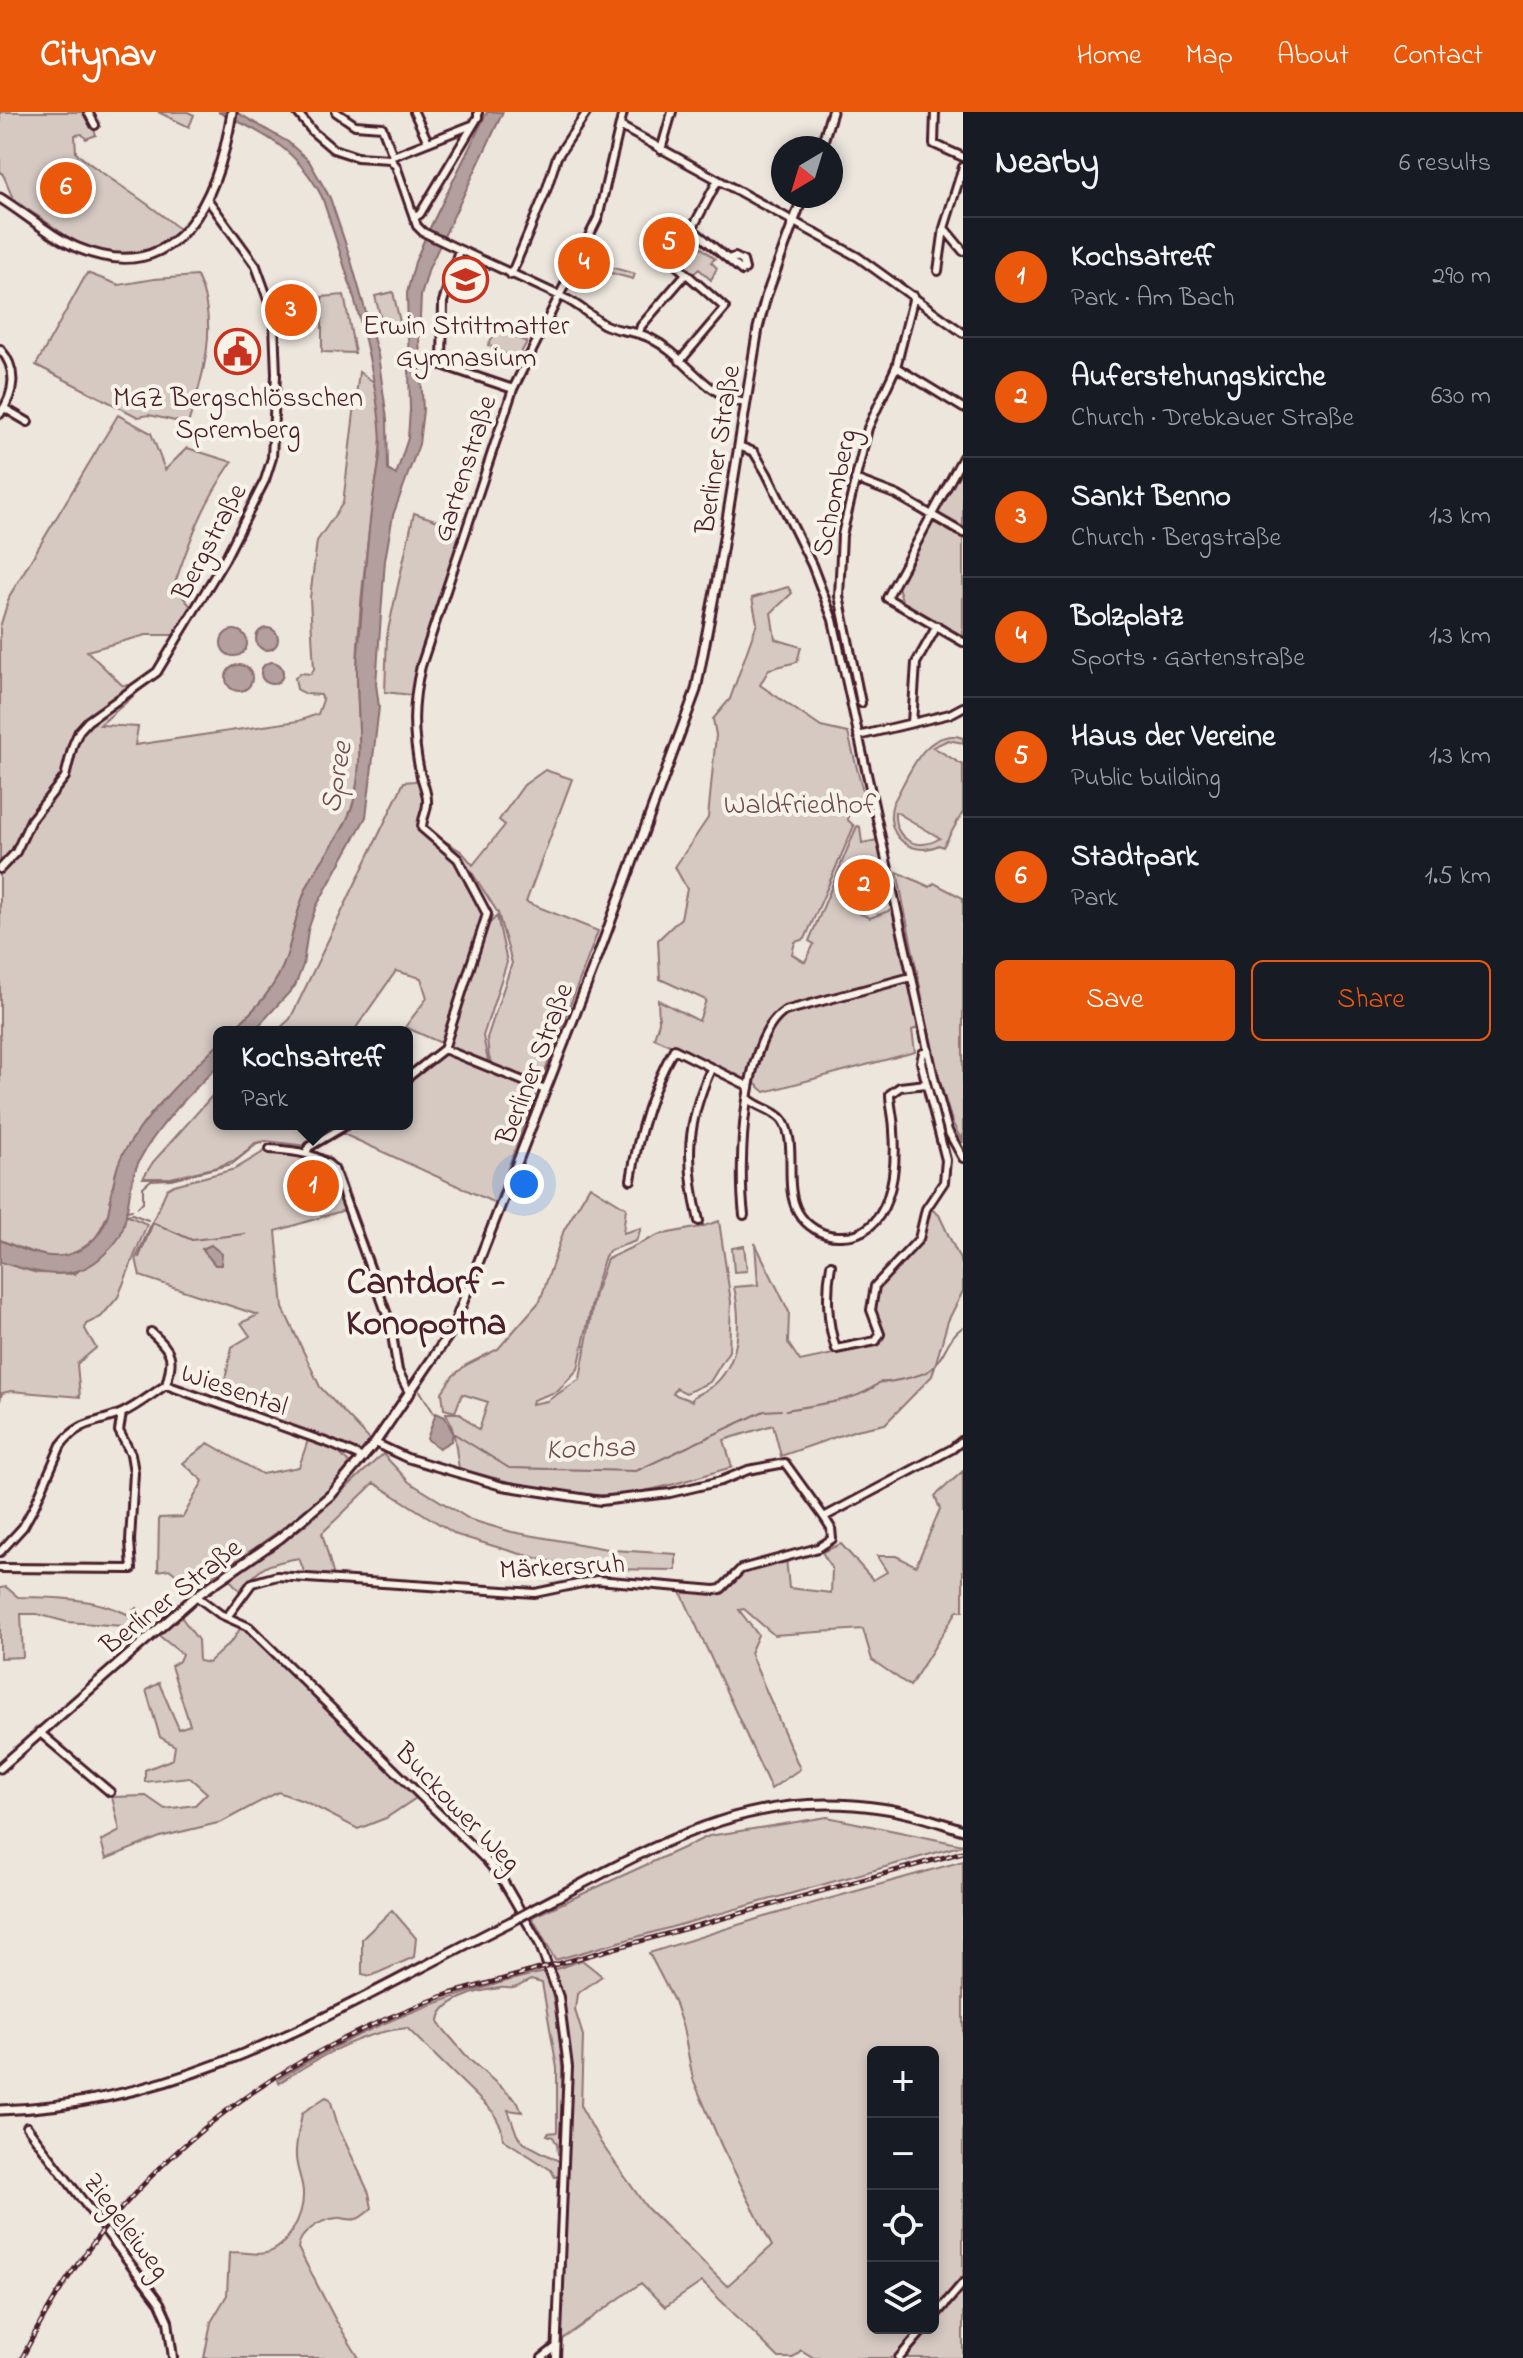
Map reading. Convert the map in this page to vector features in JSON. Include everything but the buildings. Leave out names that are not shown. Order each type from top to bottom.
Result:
[{"type":"main road","points":[[0,198],[80,249],[125,259],[142,258],[160,251],[179,238],[208,200],[232,112]]},
{"type":"main road","points":[[825,136],[832,112]]},
{"type":"main road","name":"Berliner Straße","points":[[0,1768],[196,1596],[297,1526],[332,1494],[375,1443],[452,1330],[599,953],[696,690],[762,311],[798,208]]},
{"type":"main road","points":[[0,2110],[72,2104],[119,2095],[232,2061],[375,1993],[668,1839],[711,1822],[753,1811],[799,1805],[862,1805],[912,1814],[963,1830]]},
{"type":"street","points":[[88,112],[95,125]]},
{"type":"street","points":[[297,112],[321,140],[340,153],[357,157],[391,157],[472,125]]},
{"type":"street","points":[[336,112],[355,125],[382,127],[414,218],[423,232],[560,295],[605,325],[639,333],[659,343],[712,390],[727,399],[745,403]]},
{"type":"street","points":[[414,112],[428,142]]},
{"type":"street","points":[[414,218],[420,214],[478,112]]},
{"type":"street","points":[[511,275],[557,157],[587,112]]},
{"type":"street","name":"Gartenstraße","points":[[444,1049],[487,914],[458,859],[422,828],[427,802],[413,711],[421,666],[513,389],[598,218],[623,112]]},
{"type":"street","points":[[661,150],[672,112]]},
{"type":"street","points":[[935,112],[934,144],[963,157]]},
{"type":"street","points":[[620,126],[858,257],[963,333]]},
{"type":"street","points":[[938,271],[944,228],[963,167]]},
{"type":"street","points":[[680,361],[725,308],[674,263],[718,180]]},
{"type":"street","name":"Bergstraße","points":[[0,869],[16,852],[31,820],[65,777],[79,731],[88,721],[157,672],[225,559],[265,480],[272,458],[276,374],[270,305],[256,266],[208,200]]},
{"type":"street","points":[[691,228],[728,259]]},
{"type":"street","points":[[944,228],[963,251]]},
{"type":"street","points":[[459,250],[443,302],[442,365],[513,389]]},
{"type":"street","points":[[639,333],[641,326],[685,275]]},
{"type":"street","name":"Schomberg","points":[[861,703],[839,596],[842,535],[868,428],[896,367],[914,296]]},
{"type":"street","points":[[911,315],[926,305]]},
{"type":"street","points":[[0,349],[10,362],[14,378],[12,392],[2,411],[28,422]]},
{"type":"street","points":[[896,367],[963,408]]},
{"type":"street","points":[[739,446],[750,449],[758,458],[822,589],[833,620],[928,1051],[948,1131],[963,1158]]},
{"type":"street","points":[[963,457],[887,598],[963,642]]},
{"type":"street","points":[[855,479],[897,495],[963,533]]},
{"type":"street","points":[[912,723],[916,663],[937,626]]},
{"type":"street","points":[[858,736],[950,714],[963,707]]},
{"type":"street","points":[[744,1215],[742,1157],[748,1086],[773,1020],[795,1008],[911,977]]},
{"type":"street","points":[[413,1073],[444,1049],[545,1090]]},
{"type":"street","points":[[631,1180],[649,1104],[674,1049],[748,1086]]},
{"type":"street","points":[[831,1265],[829,1313],[836,1349],[876,1341],[880,1334],[871,1303],[875,1286],[919,1239],[926,1209],[944,1182],[946,1160],[921,1058],[928,1051]]},
{"type":"street","points":[[699,1221],[688,1143],[698,1098],[711,1069]]},
{"type":"street","points":[[748,1098],[778,1116],[786,1127],[792,1193],[802,1218],[820,1232],[847,1236],[865,1230],[875,1221],[889,1195],[895,1150],[890,1094],[900,1087],[926,1084]]},
{"type":"street","points":[[306,1153],[309,1147],[338,1130]]},
{"type":"street","points":[[270,1149],[306,1153],[326,1161],[337,1173],[390,1323],[398,1371],[410,1394]]},
{"type":"street","points":[[151,1332],[168,1349],[173,1362],[166,1385]]},
{"type":"street","name":"Wiesental","points":[[0,1552],[23,1527],[69,1434],[79,1426],[122,1413],[166,1385],[363,1458]]},
{"type":"street","points":[[0,1568],[132,1569],[130,1541],[134,1472],[131,1454],[119,1431],[122,1413]]},
{"type":"street","points":[[375,1443],[407,1458],[502,1486],[601,1501],[670,1493],[721,1481],[748,1470],[785,1463],[824,1517],[952,1449],[963,1440]]},
{"type":"street","name":"Wiesental","points":[[343,1450],[357,1466]]},
{"type":"street","name":"Märkersruh","points":[[227,1617],[252,1583],[277,1576],[535,1593],[597,1580],[721,1589],[741,1569],[827,1543],[833,1533],[824,1517]]},
{"type":"street","name":"Buckower Weg","points":[[196,1596],[227,1617],[249,1627],[486,1860],[515,1900],[539,1943],[559,1997],[568,2067],[556,2358]]},
{"type":"street","points":[[39,1732],[110,1792]]},
{"type":"street","name":"Ziegeleiweg","points":[[27,2127],[160,2303],[168,2321],[173,2358]]},
{"type":"street","points":[[939,2311],[963,2283]]},
{"type":"street","points":[[899,2358],[920,2334]]},
{"type":"street","points":[[542,2358],[556,2347]]},
{"type":"green space","points":[[0,112],[87,112],[96,135],[86,139],[82,134],[75,135],[76,153],[180,230],[144,252],[127,255],[96,251],[63,234],[12,196],[0,171]]},
{"type":"green space","points":[[158,112],[188,112],[194,115],[189,127]]},
{"type":"green space","points":[[690,238],[715,259],[711,262],[717,268],[711,280],[699,269],[692,275],[677,266],[677,260]]},
{"type":"green space","points":[[596,240],[607,246],[603,265],[635,274],[633,279],[584,263]]},
{"type":"green space","points":[[87,273],[119,285],[197,276],[207,313],[207,350],[188,424],[149,415],[138,417],[36,365]]},
{"type":"green space","points":[[393,292],[400,322],[383,327],[375,296]]},
{"type":"green space","points":[[344,295],[355,353],[322,352],[322,297]]},
{"type":"green space","points":[[498,327],[527,342],[517,360],[488,345]]},
{"type":"green space","points":[[359,372],[374,382],[381,436],[360,611],[357,784],[350,812],[340,833],[304,893],[283,967],[257,1006],[237,1026],[213,1026],[213,1049],[150,1115],[112,1188],[109,1212],[96,1238],[75,1255],[53,1258],[0,1240],[0,627],[10,595],[118,415],[151,433],[165,470],[187,448],[232,462],[198,521],[174,586],[193,609],[174,635],[146,635],[87,651],[122,685],[145,686],[100,725],[138,727],[135,745],[298,721],[318,714],[323,700],[321,695],[306,694],[297,689],[295,678],[300,673],[311,674],[314,669],[310,598],[317,541],[343,503]]},
{"type":"green space","points":[[963,463],[963,528],[937,514]]},
{"type":"green space","points":[[414,513],[462,529],[411,695],[385,692],[387,635]]},
{"type":"green space","points":[[933,522],[963,538],[963,637],[903,604],[898,586]]},
{"type":"green space","name":"Waldfriedhof","points":[[788,587],[792,593],[771,613],[775,639],[801,647],[797,662],[769,669],[760,685],[821,727],[848,733],[865,800],[848,810],[848,820],[854,826],[805,939],[795,942],[792,954],[805,962],[814,944],[809,941],[857,826],[860,827],[862,843],[878,840],[884,871],[858,876],[850,909],[870,918],[896,908],[918,1028],[912,1030],[915,1052],[765,1092],[757,1085],[654,1038],[659,1022],[658,1000],[699,1021],[706,1000],[660,979],[658,940],[681,918],[687,889],[675,867],[708,818],[716,735],[713,719],[730,699],[757,623],[752,598]]},
{"type":"green space","points":[[944,737],[963,738],[963,743],[948,740],[933,747],[963,765],[963,812],[943,847],[918,849],[909,846],[896,833],[891,814],[893,803],[917,759],[934,742]],"holes":[[[895,812],[940,838],[923,844],[908,841],[898,830]]]},
{"type":"green space","points":[[545,770],[572,779],[526,902],[598,931],[540,1085],[493,1068],[489,1057],[487,1038],[512,963],[498,913],[471,871],[465,884],[485,914],[441,1043],[413,1031],[413,1026],[406,1026],[427,998],[421,978],[396,971],[357,1026],[282,1026],[290,1019],[404,782],[415,781],[422,771],[429,803],[423,819],[425,828],[462,852],[473,865],[505,825],[499,820],[524,785]]},
{"type":"green space","points":[[897,872],[930,887],[934,883],[963,898],[963,1143],[953,1124],[938,1077]]},
{"type":"green space","points":[[497,916],[507,962],[483,1036],[489,1066],[447,1047],[450,1029],[488,925]]},
{"type":"green space","points":[[444,1052],[537,1090],[495,1203],[339,1132],[413,1130],[413,1076]]},
{"type":"green space","points":[[213,1095],[213,1130],[333,1130],[307,1146],[266,1141],[255,1143],[238,1159],[171,1178],[143,1178],[153,1162]]},
{"type":"green space","points":[[265,1151],[299,1155],[315,1161],[323,1188],[339,1183],[348,1209],[276,1231],[283,1308],[320,1387],[371,1441],[361,1454],[244,1413],[247,1391],[224,1385],[232,1347],[250,1336],[241,1323],[258,1315],[140,1276],[136,1258],[167,1189],[235,1169]]},
{"type":"green space","points":[[590,1186],[626,1208],[623,1233],[641,1228],[636,1241],[610,1250],[605,1256],[596,1284],[578,1369],[558,1391],[533,1400],[532,1404],[547,1401],[580,1379],[595,1293],[607,1259],[658,1235],[719,1221],[731,1302],[729,1351],[710,1382],[686,1393],[676,1388],[673,1394],[692,1401],[693,1397],[715,1384],[730,1363],[738,1325],[734,1287],[758,1285],[755,1243],[789,1312],[788,1343],[800,1361],[881,1344],[882,1334],[872,1309],[873,1294],[920,1244],[930,1208],[939,1215],[963,1266],[963,1291],[948,1321],[932,1376],[885,1424],[856,1430],[781,1456],[773,1425],[724,1440],[732,1467],[650,1490],[616,1495],[564,1492],[459,1468],[446,1413],[459,1413],[479,1430],[488,1402],[462,1394],[455,1412],[444,1409],[442,1392],[453,1376],[466,1365],[498,1349],[540,1301],[564,1230]]},
{"type":"green space","points":[[126,1215],[147,1224],[118,1297],[101,1317],[86,1324],[85,1329],[96,1348],[77,1364],[80,1397],[11,1391],[2,1393],[0,1401],[0,1262],[37,1273],[75,1274],[121,1233]]},
{"type":"green space","points":[[744,1246],[747,1271],[734,1272],[732,1248]]},
{"type":"green space","points":[[308,1440],[335,1449],[352,1466],[316,1502],[256,1547],[193,1588],[169,1569],[158,1571],[159,1518],[183,1517],[203,1481],[183,1463],[208,1443],[262,1474],[299,1467]]},
{"type":"green space","points":[[383,1454],[409,1482],[471,1520],[512,1532],[613,1550],[676,1554],[676,1570],[600,1569],[517,1553],[457,1535],[374,1483],[322,1533],[334,1577],[306,1577],[299,1558],[266,1567],[253,1576],[241,1592],[229,1579],[284,1542]]},
{"type":"green space","points":[[963,1471],[963,1611],[957,1611],[910,1686],[872,1660],[863,1629],[774,1635],[744,1609],[739,1610],[758,1635],[750,1653],[800,1769],[771,1789],[679,1588],[719,1592],[740,1573],[786,1558],[789,1588],[831,1593],[832,1569],[822,1552],[841,1544],[873,1580],[887,1572],[877,1556],[896,1556],[916,1566],[940,1509],[935,1496]]},
{"type":"green space","points":[[6,1587],[18,1597],[88,1602],[127,1614],[137,1608],[141,1615],[153,1613],[168,1603],[177,1607],[151,1630],[131,1638],[123,1626],[67,1622],[37,1614],[21,1614],[23,1657],[0,1658],[0,1588]]},
{"type":"green space","points":[[182,1612],[182,1618],[198,1640],[199,1661],[208,1663],[233,1640],[241,1627],[419,1796],[386,1818],[358,1829],[306,1802],[278,1792],[222,1822],[160,1837],[106,1859],[101,1841],[120,1831],[112,1797],[146,1796],[165,1809],[195,1805],[207,1793],[189,1777],[145,1782],[145,1770],[173,1759],[175,1746],[160,1737],[146,1690],[159,1683],[179,1729],[190,1725],[171,1666],[179,1661],[182,1654],[157,1634]]},
{"type":"green space","points":[[827,1817],[963,1845],[555,1960],[532,1917],[709,1836]]},
{"type":"green space","points":[[963,1861],[963,2278],[939,2306],[939,2046],[867,2046],[867,2334],[915,2334],[895,2358],[814,2358],[801,2350],[793,2358],[779,2358],[702,2282],[665,2307],[641,2283],[561,2340],[570,2069],[565,2016],[553,1970],[582,1960],[602,1976],[577,1994],[575,2010],[583,2036],[581,2107],[601,2143],[647,2208],[727,2286],[772,2246],[722,2147],[693,2079],[674,2001],[649,1953]]},
{"type":"green space","points":[[392,1910],[416,1938],[414,1957],[371,1976],[362,1974],[362,1939]]},
{"type":"green space","points":[[547,1972],[557,2017],[562,2063],[561,2155],[553,2137],[547,2135],[557,2132],[557,2068],[542,1983],[531,1980],[515,1987],[472,1994],[445,2009],[439,2024],[470,2060],[518,2102],[522,2112],[508,2110],[517,2135],[524,2143],[559,2161],[559,2176],[555,2177],[551,2170],[503,2139],[493,2112],[407,2028],[356,2041],[279,2083],[278,2080],[328,2051],[405,2015],[459,1995]]},
{"type":"green space","points":[[326,2097],[330,2099],[339,2129],[369,2193],[372,2208],[358,2218],[337,2218],[318,2224],[302,2237],[298,2248],[359,2358],[204,2358],[211,2322],[227,2295],[229,2253],[261,2254],[274,2250],[288,2237],[298,2220],[303,2193],[296,2151],[302,2113]]},
{"type":"green space","points":[[963,2290],[963,2358],[906,2358],[926,2334],[939,2334],[939,2319]]},
{"type":"shaded area","points":[[218,112],[236,112],[288,142],[309,161],[330,198],[378,355],[387,419],[388,470],[396,475],[408,438],[407,293],[415,262],[487,112],[503,112],[429,268],[421,296],[419,339],[423,410],[419,444],[393,515],[385,560],[376,684],[379,707],[366,817],[316,907],[295,986],[258,1026],[237,1026],[257,1006],[283,967],[304,893],[340,833],[354,800],[359,753],[357,660],[381,436],[365,339],[322,197],[291,155],[251,128]]},
{"type":"shaded area","points":[[267,628],[275,631],[278,639],[275,647],[267,650],[259,647],[256,639],[259,631]]},
{"type":"shaded area","points":[[234,630],[243,634],[247,643],[243,652],[234,656],[225,652],[221,643],[225,634]]},
{"type":"shaded area","points":[[272,662],[280,665],[283,673],[280,681],[272,684],[264,681],[261,673],[264,665]]},
{"type":"shaded area","points":[[239,665],[248,669],[252,678],[248,687],[239,691],[230,687],[226,678],[230,669]]},
{"type":"shaded area","points":[[213,1049],[213,1071],[165,1122],[140,1159],[133,1177],[122,1231],[109,1250],[88,1267],[63,1274],[38,1272],[0,1262],[0,1240],[33,1253],[55,1256],[77,1252],[95,1238],[106,1220],[121,1157],[157,1107]]},
{"type":"shaded area","points":[[211,1245],[222,1254],[221,1265],[215,1265],[202,1249]]},
{"type":"shaded area","points":[[436,1413],[445,1417],[453,1433],[451,1441],[439,1448],[427,1439]]},
{"type":"waterway","name":"Kochsa","points":[[138,1207],[143,1202],[143,1187],[151,1180],[171,1179],[232,1164],[262,1143]]},
{"type":"waterway","name":"Kochsa","points":[[274,1145],[304,1148]]},
{"type":"waterway","name":"Kochsa","points":[[311,1150],[329,1157],[340,1170]]},
{"type":"waterway","name":"Kochsa","points":[[342,1174],[396,1325],[403,1371],[410,1383]]},
{"type":"waterway","name":"Kochsa","points":[[126,1211],[132,1210]]},
{"type":"waterway","points":[[126,1215],[148,1220]]},
{"type":"waterway","points":[[152,1222],[192,1240],[245,1234]]},
{"type":"waterway","points":[[139,1257],[152,1225]]},
{"type":"waterway","name":"Kochsa","points":[[786,1410],[848,1399],[880,1382],[927,1372],[963,1327]]},
{"type":"waterway","name":"Kochsa","points":[[420,1391],[435,1415]]},
{"type":"waterway","name":"Kochsa","points":[[453,1433],[509,1468],[636,1471],[764,1411],[781,1410]]},
{"type":"railway","points":[[22,2358],[58,2293],[100,2234],[147,2181],[198,2133],[255,2091],[315,2054],[380,2021],[449,1994],[963,1852]]},
{"type":"place","name":"Stadtpark","points":[[66,188]]},
{"type":"place","name":"Haus der Vereine","points":[[669,243]]},
{"type":"place","name":"Bolzplatz","points":[[584,263]]},
{"type":"place","name":"Erwin Strittmatter Gymnasium","points":[[466,279]]},
{"type":"place","name":"Sankt Benno","points":[[291,310]]},
{"type":"place","name":"MGZ Bergschlösschen Spremberg","points":[[238,351]]},
{"type":"place","name":"Auferstehungskirche","points":[[864,885]]},
{"type":"place","name":"Kochsatreff","points":[[313,1186]]},
{"type":"district","name":"Cantdorf - Konopotna","points":[[426,1300]]},
{"type":"water label","name":"Spree","points":[[335,777]]}]
